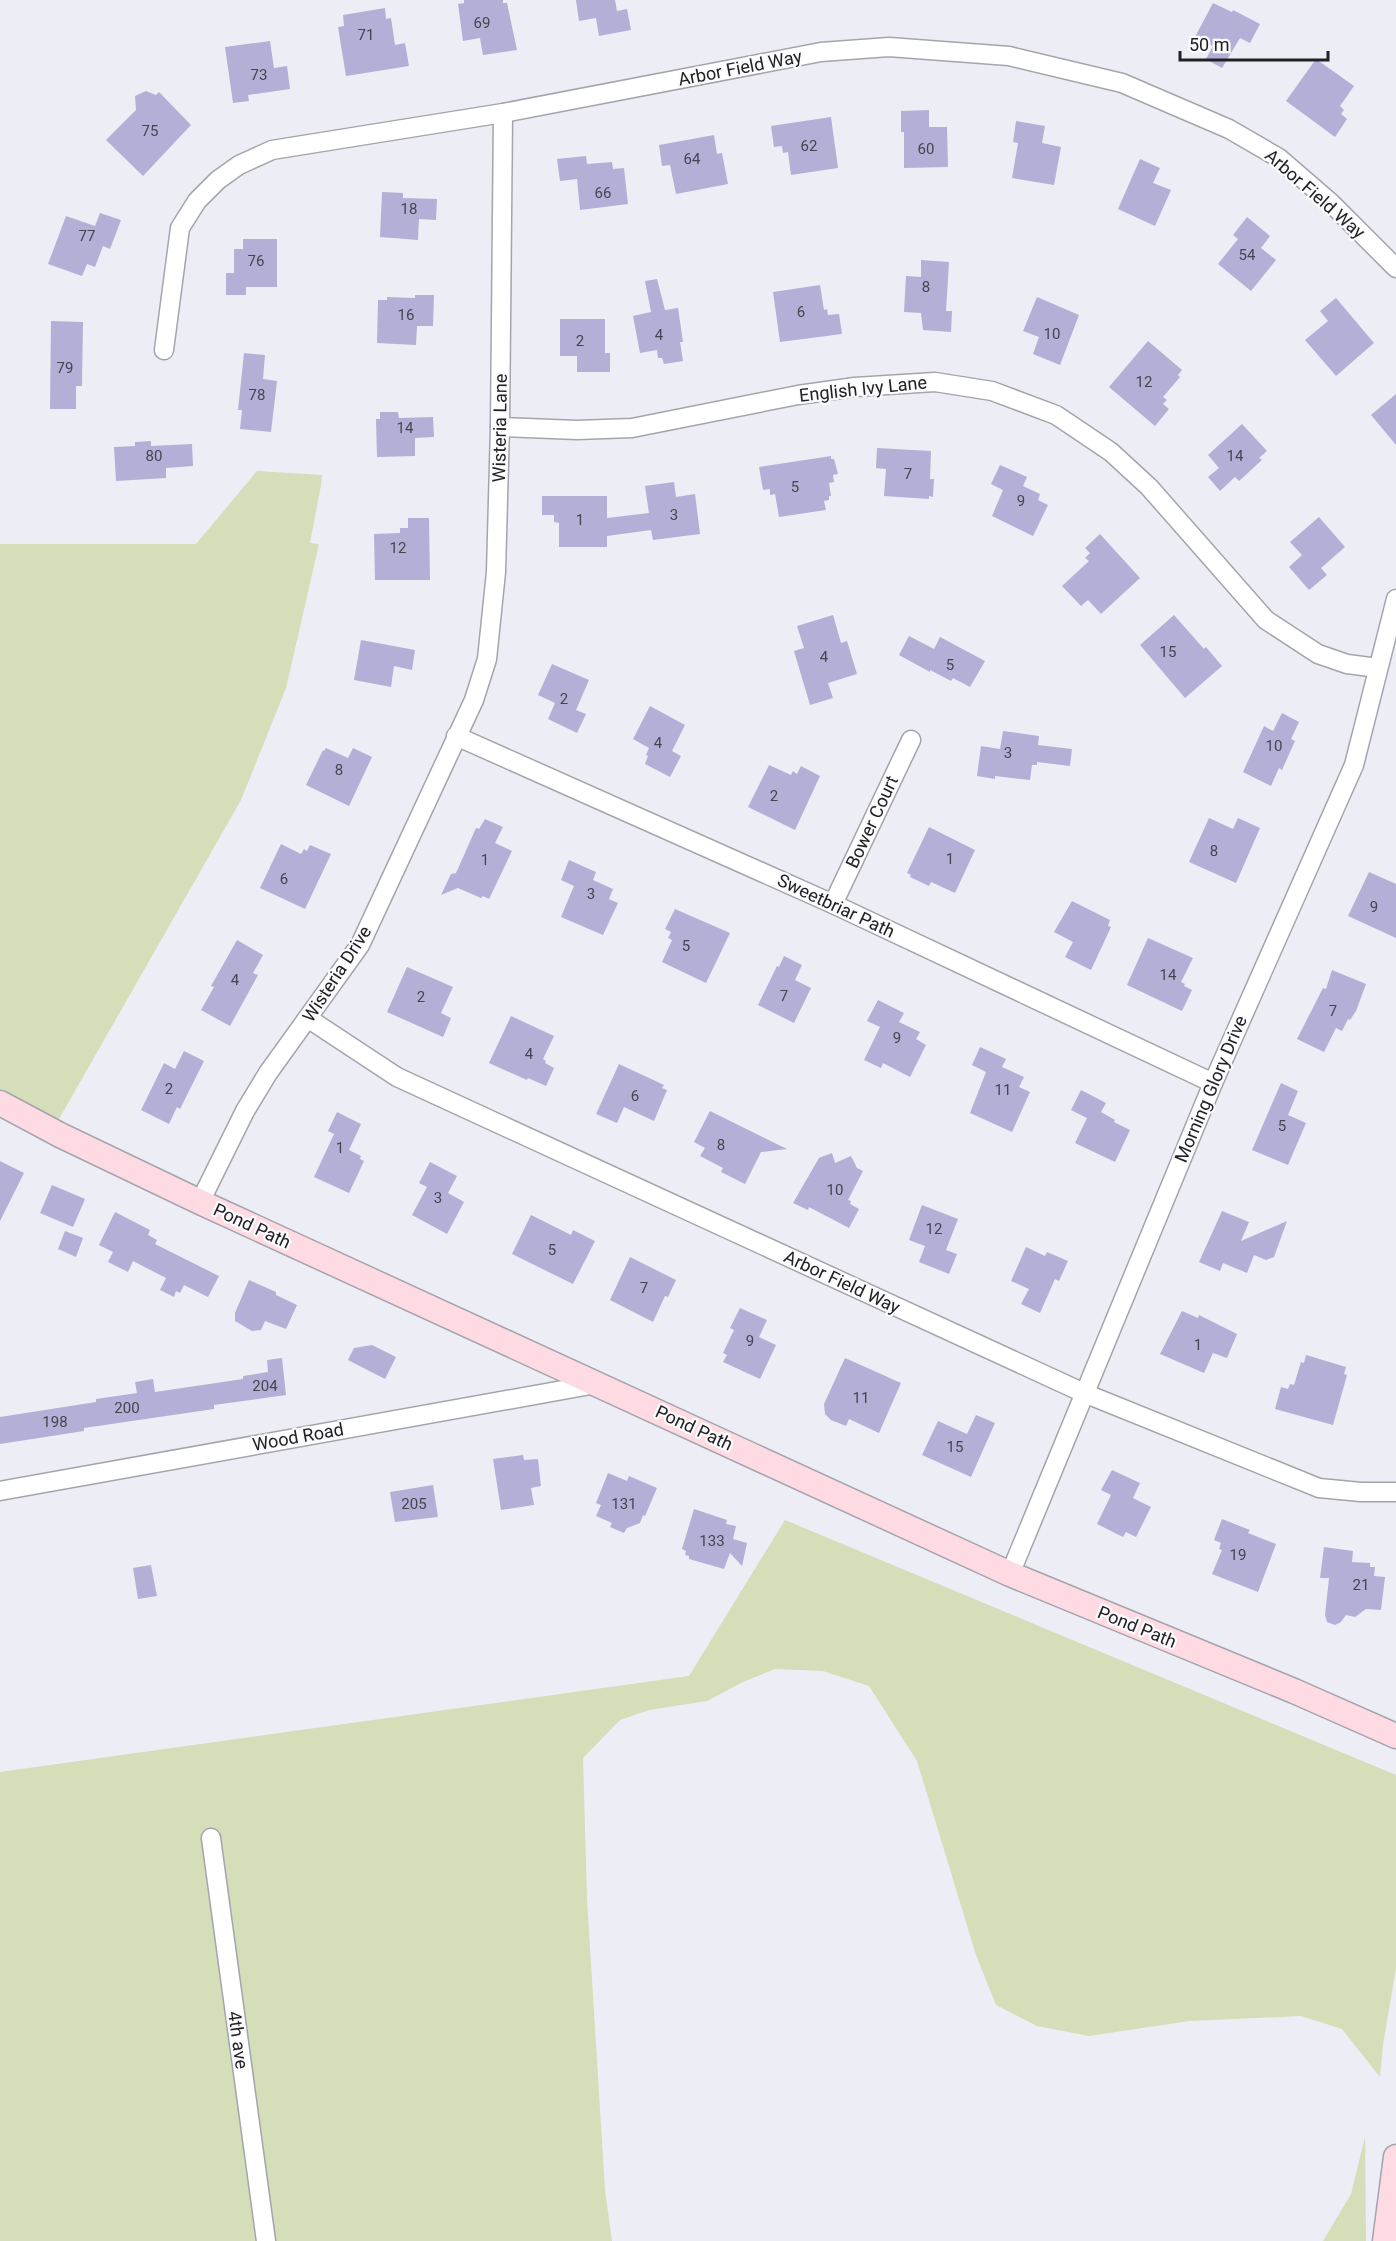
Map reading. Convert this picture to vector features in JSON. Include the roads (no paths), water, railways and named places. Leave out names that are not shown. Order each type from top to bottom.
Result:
[{"type":"street","name":"Arbor Field Way","points":[[164,350],[180,228],[197,201],[218,180],[239,165],[272,150],[503,113],[822,52],[889,47],[1009,56],[1122,83],[1229,129],[1279,158],[1331,203],[1396,268]]},
{"type":"street","name":"Wisteria Lane","points":[[456,736],[474,700],[487,659],[496,572],[500,428],[503,113]]},
{"type":"street","name":"English Ivy Lane","points":[[500,428],[577,430],[632,428],[798,395],[867,387],[935,382],[992,391],[1056,415],[1111,452],[1149,487],[1266,620],[1318,654],[1347,664],[1378,668]]},
{"type":"street","name":"Morning Glory Drive","points":[[1010,1574],[1213,1083],[1354,765],[1396,599]]},
{"type":"street","name":"Sweetbriar Path","points":[[456,736],[833,904],[1213,1083]]},
{"type":"street","name":"Wisteria Drive","points":[[200,1202],[245,1111],[268,1073],[360,945],[456,736]]},
{"type":"street","name":"Bower Court","points":[[833,904],[911,740]]},
{"type":"street","name":"Arbor Field Way","points":[[309,1019],[397,1077],[1084,1393],[1319,1488],[1361,1492],[1396,1492]]},
{"type":"street","name":"Pond Path","points":[[0,1102],[60,1135],[200,1202],[1010,1574],[1294,1691],[1396,1736]]},
{"type":"street","name":"Wood Road","points":[[0,1491],[596,1384]]},
{"type":"street","name":"4th ave","points":[[211,1838],[266,2241]]},
{"type":"street","points":[[1385,2241],[1396,2157]]}]
